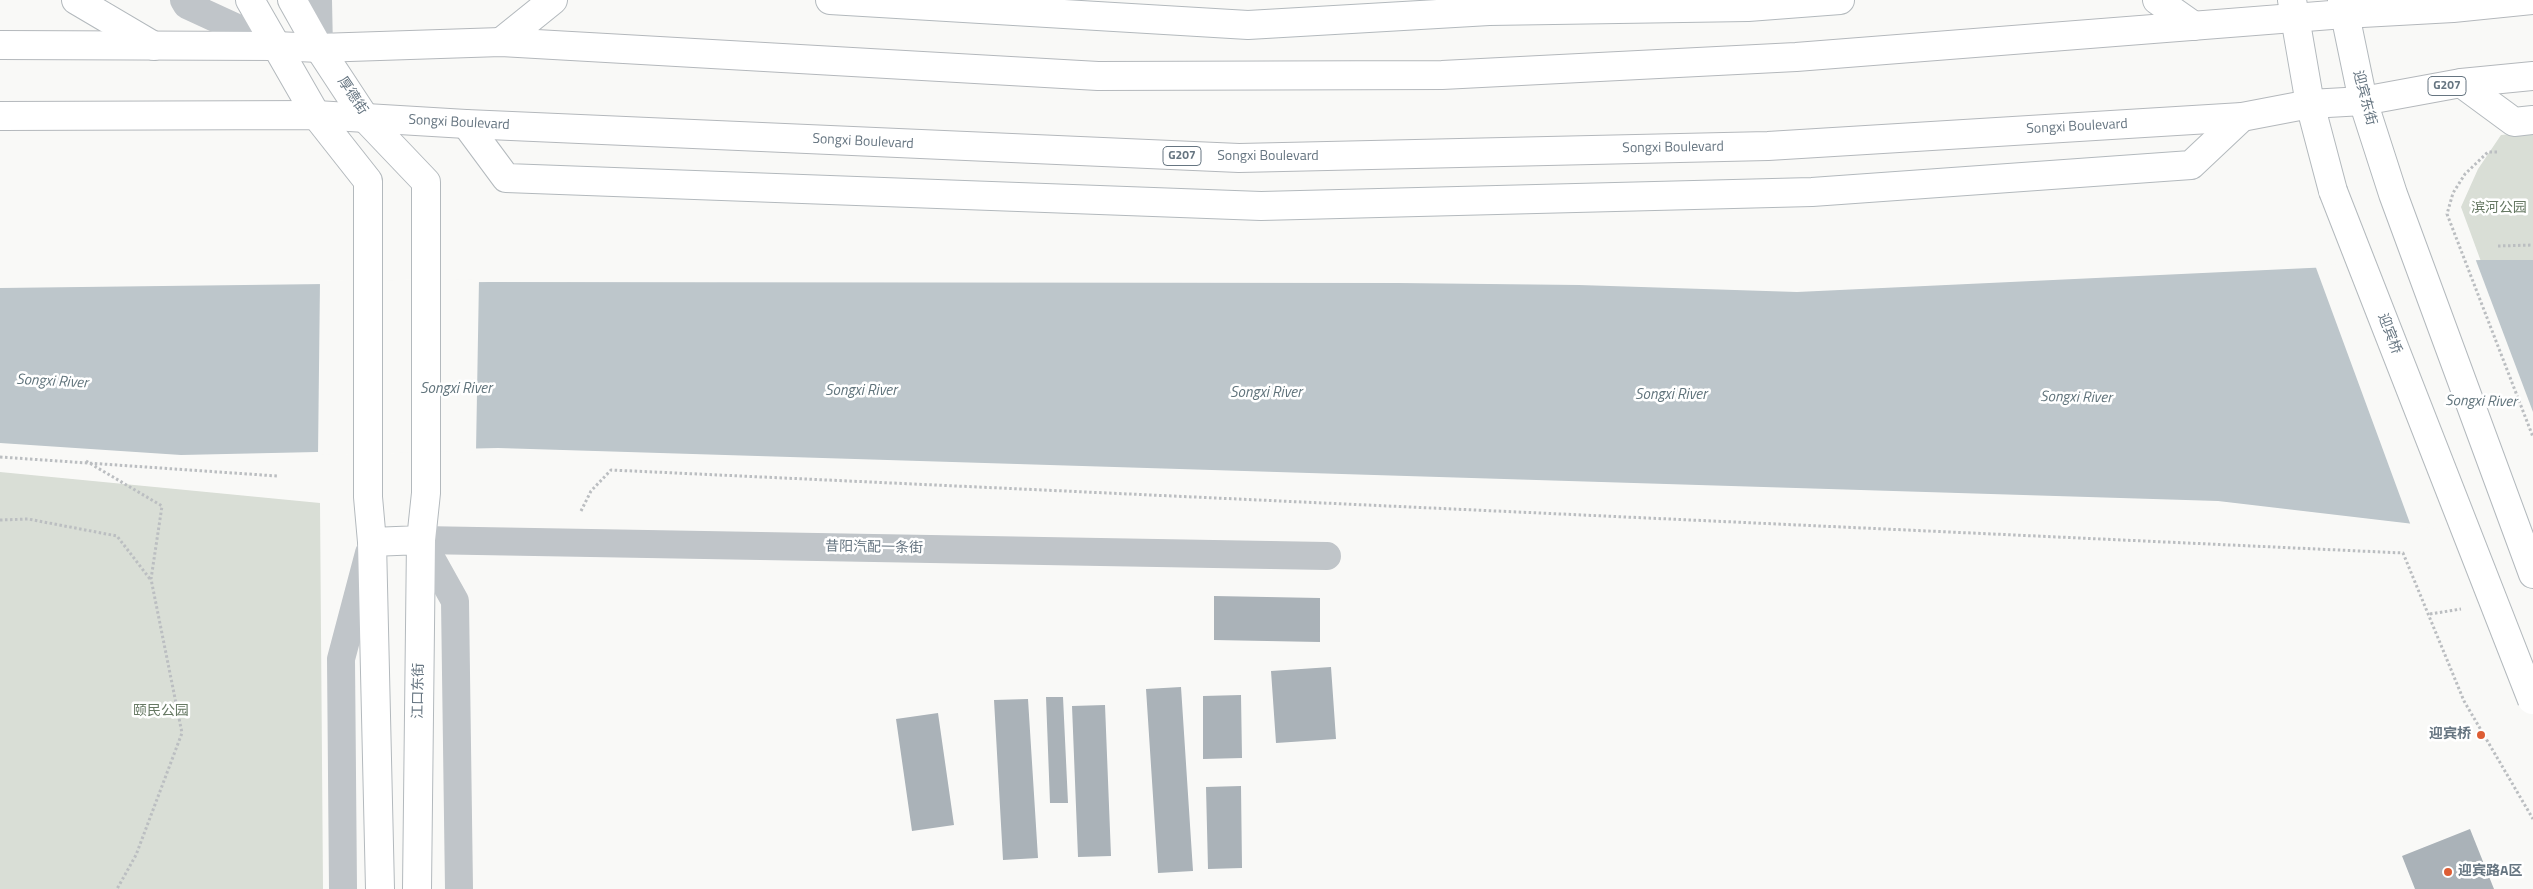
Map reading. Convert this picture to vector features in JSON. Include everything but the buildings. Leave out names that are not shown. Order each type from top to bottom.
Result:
[{"type":"main road","points":[[76,0],[154,46]]},
{"type":"main road","points":[[250,0],[316,115],[368,181],[368,497],[372,542],[380,889]]},
{"type":"main road","name":"厚德街","points":[[292,0],[319,48],[366,118],[426,182]]},
{"type":"main road","points":[[501,42],[553,0]]},
{"type":"main road","points":[[830,0],[1248,24],[1489,11],[1748,8],[1840,0]]},
{"type":"main road","points":[[2157,0],[2194,26]]},
{"type":"main road","points":[[0,45],[276,46],[319,48],[501,42],[1098,76],[1442,75],[1796,57],[2194,26],[2290,6],[2455,4],[2533,0]]},
{"type":"main road","name":"迎宾东街","points":[[2345,5],[2363,101],[2394,194],[2533,574]]},
{"type":"main road","points":[[2290,6],[2310,104]]},
{"type":"main road","name":"Songxi Boulevard","points":[[0,116],[316,115],[466,124],[1239,158],[1768,146],[2242,117],[2310,104],[2363,101],[2461,83],[2533,76]]},
{"type":"main road","points":[[2461,83],[2514,122],[2533,120]]},
{"type":"main road","name":"迎宾桥","points":[[2310,104],[2333,191],[2532,702]]},
{"type":"main road","points":[[466,124],[506,178],[1261,206],[1812,192],[2191,165],[2242,117]]},
{"type":"main road","name":"江口东街","points":[[417,889],[421,540],[426,494],[426,182]]},
{"type":"main road","points":[[372,542],[421,540]]},
{"type":"street","points":[[184,0],[187,5],[276,46]]},
{"type":"street","points":[[318,0],[319,48]]},
{"type":"street","points":[[421,540],[455,601],[459,889]]},
{"type":"street","name":"昔阳汽配一条街","points":[[421,540],[1327,556]]},
{"type":"street","points":[[343,889],[341,659],[372,542]]},
{"type":"path","points":[[2507,151],[2488,152],[2465,174],[2453,193],[2447,214],[2533,437]]},
{"type":"path","points":[[2498,246],[2533,245]]},
{"type":"path","points":[[0,457],[277,476]]},
{"type":"path","points":[[86,462],[162,506],[151,579],[182,733],[136,855],[117,889]]},
{"type":"path","points":[[574,543],[578,515],[582,507],[591,491],[611,470],[2402,553],[2464,701],[2533,819]]},
{"type":"path","points":[[0,520],[28,519],[117,536],[151,579]]},
{"type":"green space","name":"滨河公园","points":[[2533,132],[2533,266],[2483,267],[2461,207],[2478,169],[2501,135]]},
{"type":"green space","name":"颐民公园","points":[[0,472],[320,503],[323,889],[0,889]]},
{"type":"water","name":"Songxi River","points":[[2480,260],[2533,260],[2533,538],[2218,501],[498,448],[181,455],[0,443],[0,288],[489,282],[1398,283],[1579,285],[1797,292]]},
{"type":"pier","name":"迎宾桥","points":[[2475,258],[2533,412],[2533,540],[2411,526],[2315,265]]},
{"type":"pier","points":[[479,279],[476,451],[318,455],[320,281]]},
{"type":"place","name":"迎宾桥","points":[[2481,735]]},
{"type":"place","name":"迎宾路A区","points":[[2448,872]]}]
